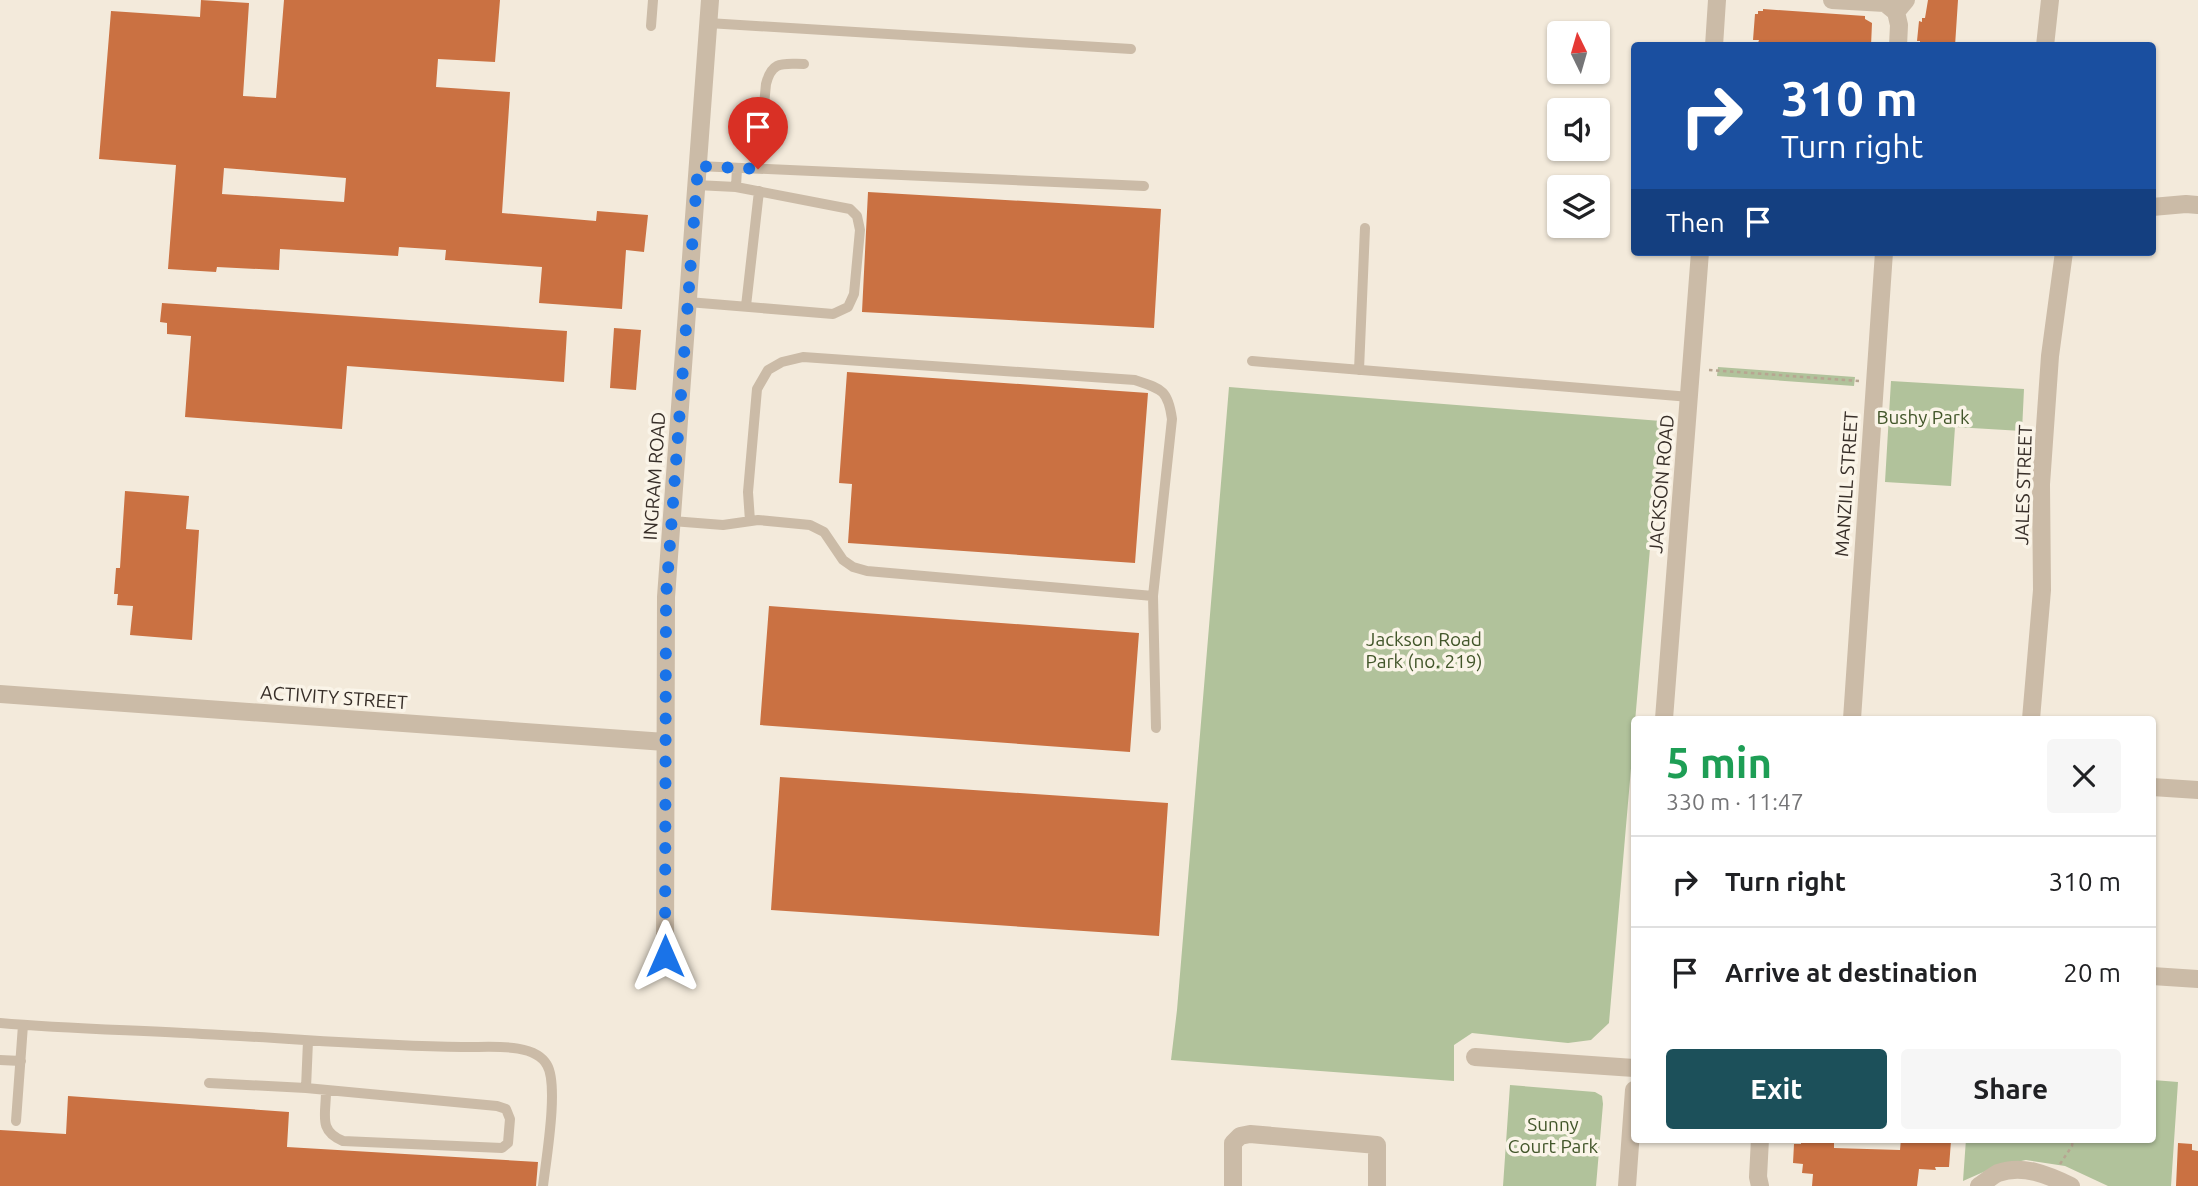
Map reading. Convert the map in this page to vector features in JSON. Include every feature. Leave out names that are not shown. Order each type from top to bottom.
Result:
[{"type":"street","name":"INGRAM ROAD","points":[[665,956],[666,597],[710,0]]},
{"type":"street","points":[[1714,42],[1717,0]]},
{"type":"street","points":[[1832,0],[1901,6],[1898,42]]},
{"type":"street","points":[[2045,42],[2050,0]]},
{"type":"street","points":[[2156,207],[2198,205]]},
{"type":"street","name":"JACKSON ROAD","points":[[1664,716],[1700,256]]},
{"type":"street","name":"MANZILL STREET","points":[[1852,716],[1884,256]]},
{"type":"street","name":"JALES STREET","points":[[2031,716],[2042,590],[2041,484],[2049,368],[2063,256]]},
{"type":"street","name":"ACTIVITY STREET","points":[[0,694],[665,743]]},
{"type":"street","points":[[2156,787],[2198,790]]},
{"type":"street","points":[[2156,976],[2198,979]]},
{"type":"street","points":[[1475,1057],[1631,1069]]},
{"type":"street","points":[[1627,1186],[1631,1131]]},
{"type":"street","points":[[1233,1186],[1233,1143],[1240,1136],[1250,1134],[1377,1145],[1377,1186]]},
{"type":"street","points":[[1760,1143],[1760,1186]]},
{"type":"street","points":[[1979,1186],[1998,1173],[2026,1169],[2071,1186]]},
{"type":"lane","points":[[651,26],[653,0]]},
{"type":"lane","points":[[708,23],[1131,49]]},
{"type":"lane","points":[[758,169],[768,74],[780,64],[804,64]]},
{"type":"lane","points":[[698,166],[1144,186]]},
{"type":"lane","points":[[736,187],[737,167]]},
{"type":"lane","points":[[688,302],[833,314],[848,307],[854,294],[860,230],[857,216],[850,209],[736,187],[696,185]]},
{"type":"lane","points":[[746,306],[759,191]]},
{"type":"lane","points":[[1359,370],[1365,228]]},
{"type":"lane","points":[[750,521],[748,492],[757,389],[768,370],[782,362],[803,357],[1135,380],[1157,387],[1169,400],[1172,419],[1153,596],[1156,727]]},
{"type":"lane","points":[[1252,361],[1690,397]]},
{"type":"lane","points":[[672,521],[723,525],[750,521],[810,524],[824,531],[843,561],[867,571],[1153,596]]},
{"type":"lane","points":[[0,1023],[308,1041],[508,1046],[532,1052],[547,1063],[553,1083],[543,1186]]},
{"type":"lane","points":[[16,1121],[23,1025]]},
{"type":"lane","points":[[306,1088],[308,1041]]},
{"type":"lane","points":[[0,1060],[21,1061]]},
{"type":"lane","points":[[209,1083],[306,1088],[497,1105],[506,1109],[510,1119],[508,1143],[502,1148],[343,1141],[331,1136],[325,1128],[326,1091]]},
{"type":"path","points":[[1692,369],[1873,382]]},
{"type":"path","points":[[2052,1177],[2072,1143]]},
{"type":"green space","points":[[1718,367],[1855,377],[1854,386],[1717,376]]},
{"type":"green space","name":"Bushy Park","points":[[1891,381],[2024,389],[2022,431],[1955,427],[1951,486],[1885,482]]},
{"type":"green space","name":"Jackson Road Park (no. 219)","points":[[1229,387],[1661,421],[1636,716],[1631,716],[1631,768],[1609,1023],[1591,1040],[1568,1043],[1472,1033],[1454,1045],[1454,1081],[1171,1060]]},
{"type":"green space","points":[[2156,1080],[2178,1082],[2171,1186],[2108,1186],[2065,1166],[2026,1160],[1997,1166],[1963,1181],[1966,1143],[2156,1143]]},
{"type":"green space","name":"Sunny Court Park","points":[[1510,1085],[1595,1092],[1602,1096],[1596,1186],[1503,1186]]},
{"type":"building","points":[[201,0],[249,3],[243,96],[276,98],[284,0],[500,0],[495,62],[438,59],[436,87],[510,92],[502,213],[596,221],[597,211],[648,215],[644,252],[626,250],[622,309],[539,303],[542,267],[445,260],[446,250],[399,247],[398,256],[280,249],[279,270],[217,267],[216,272],[168,269],[176,165],[99,159],[111,11],[200,17]],"holes":[[[224,168],[346,178],[344,202],[222,194]]]},
{"type":"building","points":[[1928,0],[1958,0],[1955,42],[1917,41],[1919,21],[1922,22],[1922,18],[1925,18]]},
{"type":"building","points":[[1763,11],[1865,16],[1865,19],[1872,23],[1871,42],[1758,42],[1759,40],[1753,40],[1755,14]]},
{"type":"building","points":[[868,192],[1161,209],[1154,328],[862,312]]},
{"type":"building","points":[[162,303],[567,331],[564,382],[347,366],[342,429],[185,417],[191,336],[167,334],[167,323],[160,322]]},
{"type":"building","points":[[614,328],[641,330],[636,390],[610,388]]},
{"type":"building","points":[[847,372],[1148,393],[1135,563],[848,543],[852,484],[839,483]]},
{"type":"building","points":[[125,491],[189,496],[186,529],[199,530],[192,640],[130,635],[133,606],[117,605],[118,594],[114,594],[116,568],[120,568]]},
{"type":"building","points":[[769,606],[1139,633],[1130,752],[760,725]]},
{"type":"building","points":[[780,777],[1168,803],[1159,936],[771,910]]},
{"type":"building","points":[[68,1096],[289,1112],[287,1147],[538,1162],[536,1186],[0,1186],[0,1130],[66,1134]]},
{"type":"building","points":[[1834,1143],[1834,1148],[1900,1150],[1901,1143],[1951,1143],[1949,1167],[1935,1167],[1936,1170],[1919,1169],[1917,1186],[1812,1186],[1813,1174],[1802,1173],[1803,1164],[1793,1163],[1794,1144]]},
{"type":"building","points":[[2178,1143],[2192,1144],[2192,1150],[2198,1151],[2198,1186],[2176,1186]]},
{"type":"route","points":[[665,956],[666,597],[698,166],[758,169]]}]
